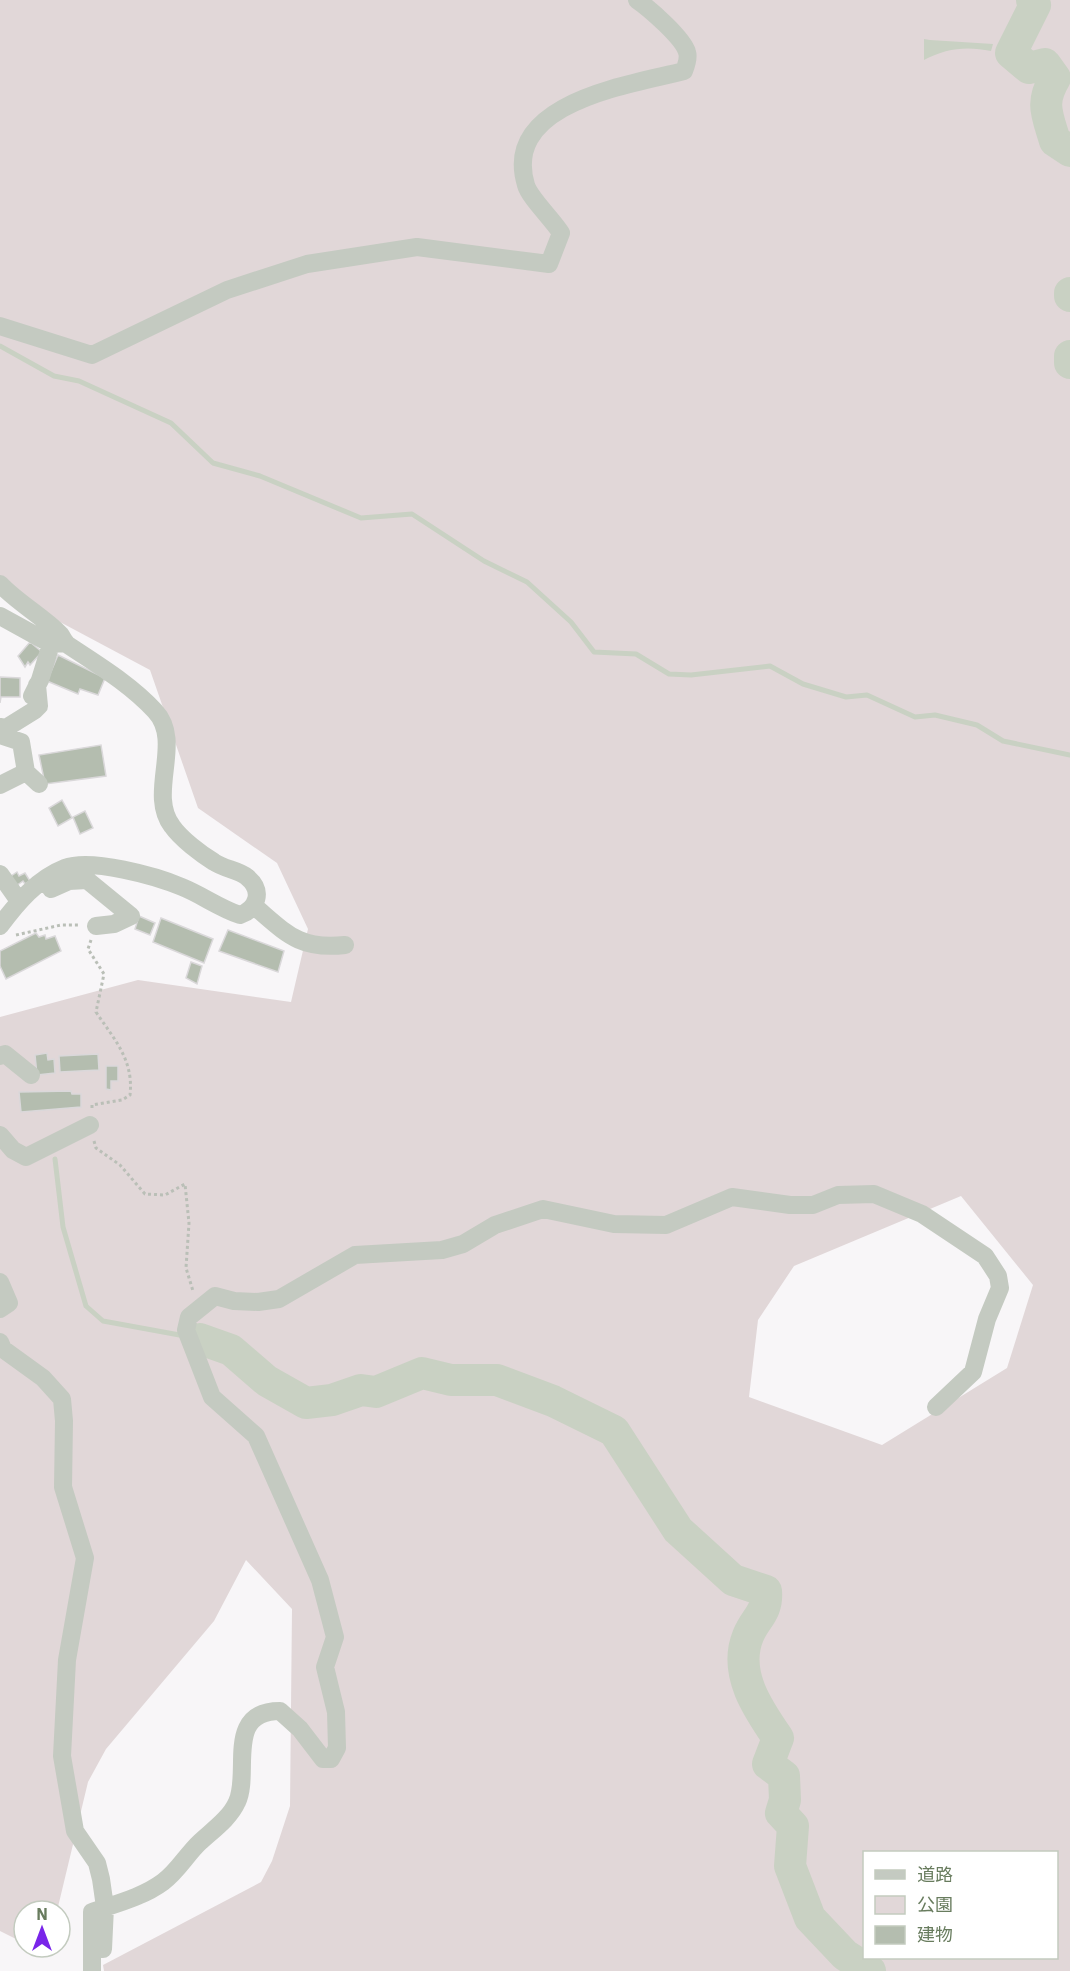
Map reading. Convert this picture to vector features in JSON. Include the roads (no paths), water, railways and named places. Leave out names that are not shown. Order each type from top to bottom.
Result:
[{"type":"street","points":[[0,326],[92,355],[227,290],[307,264],[417,247],[549,264],[561,233],[526,187],[524,153],[531,135],[557,112],[579,99],[684,71],[687,52],[637,0]]},
{"type":"street","points":[[0,584],[60,635],[58,644],[33,692],[39,706],[6,728],[0,727]]},
{"type":"street","points":[[0,616],[96,660],[157,713],[167,740],[163,791],[171,826],[214,862],[247,877],[256,890],[257,901],[251,911],[240,915],[183,887],[141,872],[90,866],[66,868],[45,880],[19,901],[5,932]]},
{"type":"street","points":[[0,735],[21,742],[32,778],[0,785]]},
{"type":"street","points":[[0,874],[19,901]]},
{"type":"street","points":[[45,880],[51,890],[69,881],[87,880],[131,916],[114,924],[96,926]]},
{"type":"street","points":[[254,906],[295,940],[331,946],[345,945]]},
{"type":"street","points":[[0,1056],[5,1054],[31,1075]]},
{"type":"street","points":[[0,1136],[12,1150],[26,1157],[90,1125]]},
{"type":"street","points":[[92,1971],[92,1912],[149,1891],[164,1882],[229,1814],[238,1800],[242,1740],[251,1724],[260,1715],[270,1711],[280,1711],[300,1730],[323,1759],[331,1759],[337,1748],[336,1712],[325,1667],[334,1637],[320,1580],[256,1436],[212,1397],[186,1330],[189,1317],[203,1304],[215,1296],[234,1301],[258,1302],[279,1299],[355,1255],[442,1250],[463,1244],[495,1225],[543,1209],[614,1224],[666,1225],[732,1197],[790,1205],[813,1205],[838,1195],[874,1194],[922,1214],[986,1256],[998,1276],[1000,1288],[987,1319],[973,1372],[936,1407]]},
{"type":"street","points":[[0,1282],[9,1303],[0,1308]]},
{"type":"street","points":[[0,1342],[3,1348],[43,1378],[62,1400],[63,1487],[86,1558],[67,1660],[62,1756],[75,1831],[97,1863],[105,1907],[102,1971]]},
{"type":"waterway","points":[[1032,0],[1035,5],[1011,53],[1029,68],[1045,64],[1055,78],[1050,87],[1046,109],[1055,141],[1070,151]]},
{"type":"waterway","points":[[0,346],[54,376],[79,381],[171,423],[213,463],[260,476],[361,518],[412,514],[484,561],[527,582],[571,622],[594,652],[636,654],[669,674],[691,675],[770,666],[803,684],[846,697],[867,695],[915,717],[935,715],[977,725],[1003,741],[1070,755]]},
{"type":"waterway","points":[[1070,356],[1070,363]]},
{"type":"waterway","points":[[55,1159],[63,1227],[86,1306],[103,1321],[185,1336]]},
{"type":"waterway","points":[[200,1339],[231,1350],[267,1381],[306,1403],[332,1400],[361,1390],[376,1392],[422,1373],[451,1380],[497,1380],[553,1401],[614,1431],[678,1530],[733,1580],[766,1591],[765,1605],[748,1636],[744,1650],[744,1663],[750,1690],[778,1738],[768,1764],[784,1776],[785,1800],[781,1813],[793,1826],[790,1866],[810,1918],[845,1955],[870,1971]]}]
